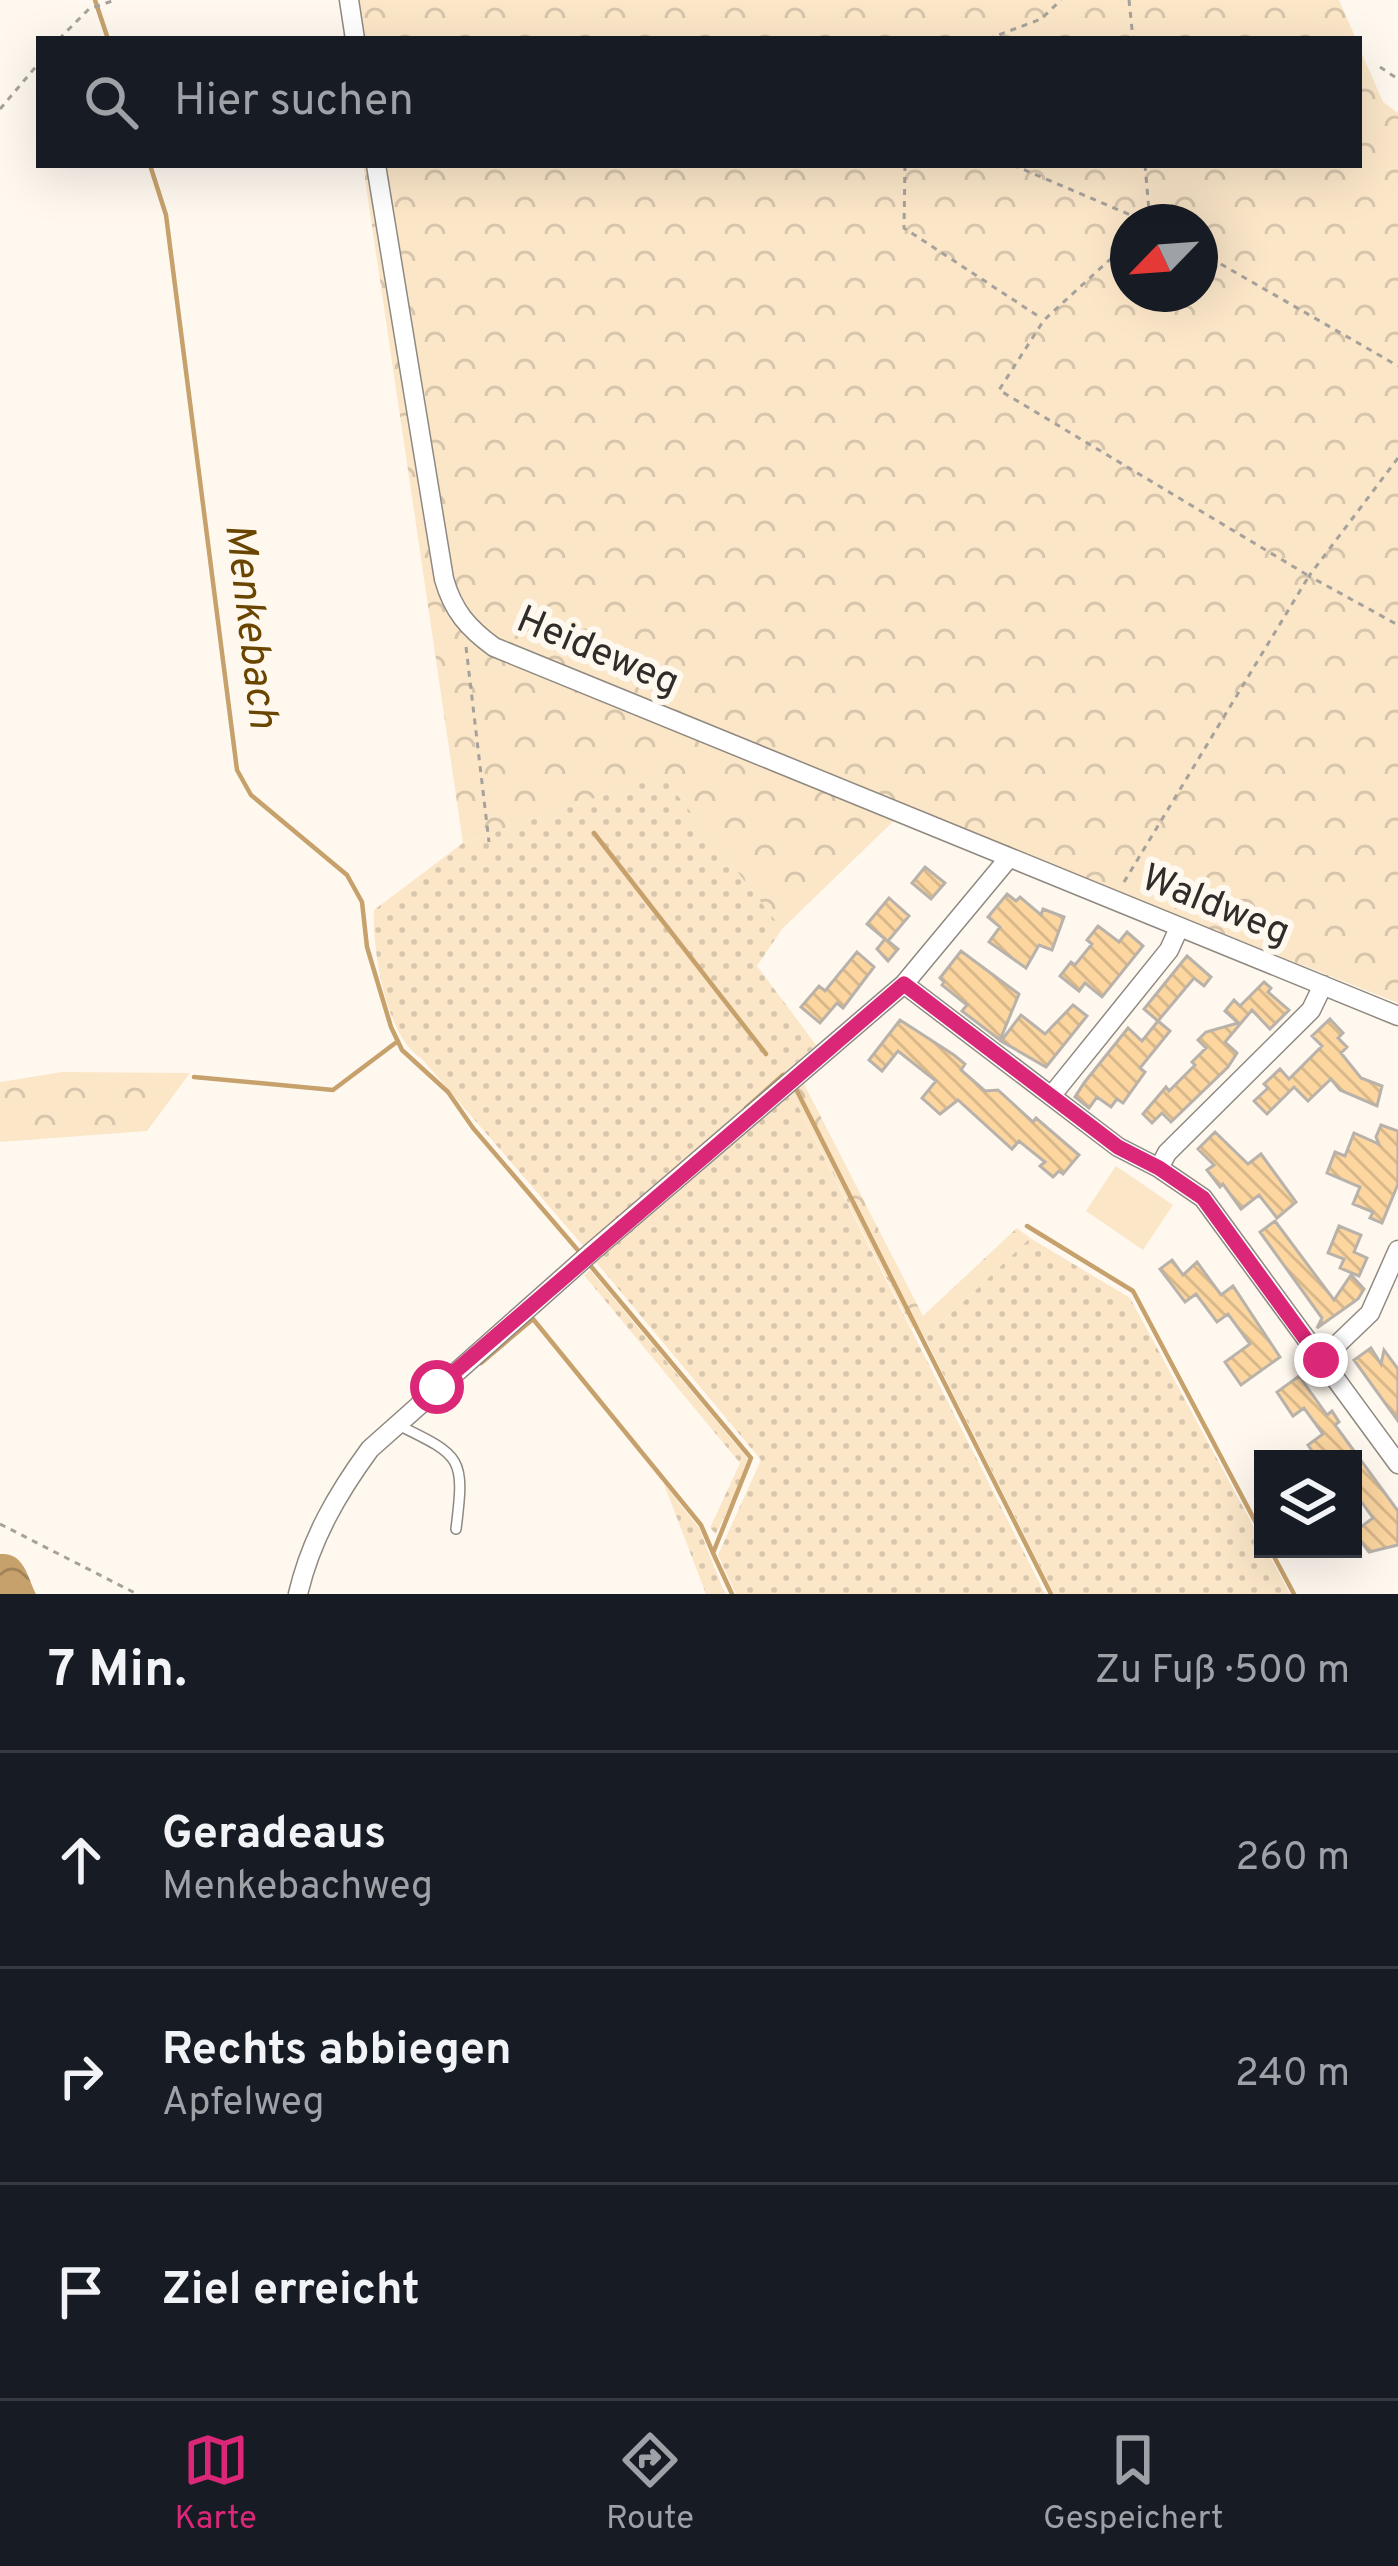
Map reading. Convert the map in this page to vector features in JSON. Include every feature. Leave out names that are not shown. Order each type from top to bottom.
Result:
[{"type":"street","points":[[349,0],[355,36]]},
{"type":"street","name":"Heideweg","points":[[376,168],[444,580],[451,603],[469,628],[494,647],[1008,860]]},
{"type":"street","points":[[298,1594],[320,1528],[341,1488],[370,1449],[904,984],[1008,860]]},
{"type":"street","name":"Waldweg","points":[[1008,860],[1398,1016]]},
{"type":"street","points":[[1052,1095],[1169,950],[1179,928]]},
{"type":"street","points":[[904,984],[1118,1147],[1203,1198],[1398,1464]]},
{"type":"street","points":[[1159,1168],[1167,1153],[1312,1010],[1323,986]]},
{"type":"street","points":[[1321,1360],[1370,1313],[1398,1250]]},
{"type":"lane","points":[[397,1425],[444,1448],[458,1464],[461,1491],[456,1529]]},
{"type":"path","points":[[62,36],[88,9],[115,0]]},
{"type":"path","points":[[996,36],[1041,19],[1061,0]]},
{"type":"path","points":[[1129,0],[1133,36]]},
{"type":"path","points":[[0,109],[36,67]]},
{"type":"path","points":[[1380,67],[1398,79]]},
{"type":"path","points":[[905,168],[904,228],[1044,320]]},
{"type":"path","points":[[1019,168],[1110,206]]},
{"type":"path","points":[[1145,168],[1148,204]]},
{"type":"path","points":[[1110,260],[1044,320],[999,390],[1398,625]]},
{"type":"path","points":[[1218,262],[1398,366]]},
{"type":"path","points":[[1113,901],[1309,576],[1398,458]]},
{"type":"path","points":[[469,628],[465,643],[489,842]]},
{"type":"path","points":[[0,1524],[137,1594]]},
{"type":"green space","points":[[339,0],[1339,0],[1355,36],[344,36]]},
{"type":"green space","points":[[1362,54],[1383,102],[1398,113],[1398,1003],[907,808],[782,929],[662,775],[463,843],[363,168],[1362,168]]},
{"type":"green space","points":[[662,775],[782,929],[757,966],[816,1045],[584,1247],[399,1032],[379,969],[374,910],[463,843]]},
{"type":"green space","points":[[62,1072],[190,1073],[147,1131],[0,1142],[0,1082]]},
{"type":"green space","points":[[804,1084],[923,1316],[1017,1228],[1030,1238],[925,1338],[917,1324],[912,1328],[792,1094]]},
{"type":"green space","points":[[792,1094],[1045,1594],[736,1594],[718,1555],[761,1460],[595,1261]]},
{"type":"green space","points":[[1116,1166],[1173,1205],[1143,1250],[1086,1211]]},
{"type":"green space","points":[[1030,1238],[1130,1298],[1254,1527],[1254,1558],[1271,1558],[1290,1594],[1054,1594],[925,1338]]},
{"type":"green space","points":[[590,1270],[748,1459],[716,1534],[710,1528],[740,1463],[584,1275]]},
{"type":"green space","points":[[664,1484],[699,1528],[725,1594],[706,1594]]},
{"type":"water","points":[[0,1554],[20,1561],[36,1594],[0,1594]]},
{"type":"building","points":[[925,867],[945,883],[931,899],[912,883]]},
{"type":"building","points":[[1007,894],[1016,901],[1020,897],[1041,915],[1043,909],[1064,917],[1052,950],[1039,945],[1026,968],[989,942],[1000,927],[988,917]]},
{"type":"building","points":[[889,898],[909,916],[888,941],[898,949],[888,961],[877,949],[885,939],[867,924]]},
{"type":"building","points":[[1098,926],[1119,942],[1127,932],[1143,946],[1102,997],[1085,983],[1079,991],[1060,976],[1092,944],[1087,940]]},
{"type":"building","points":[[961,951],[1019,994],[1000,1040],[962,1011],[967,1005],[942,985],[940,978]]},
{"type":"building","points":[[857,952],[874,967],[843,1008],[837,1003],[820,1023],[801,1007],[819,986],[825,991]]},
{"type":"building","points":[[1187,956],[1211,977],[1204,986],[1194,978],[1158,1021],[1144,1009]]},
{"type":"building","points":[[1264,982],[1271,988],[1268,992],[1289,1010],[1270,1029],[1252,1010],[1225,1042],[1237,1053],[1228,1067],[1171,1122],[1162,1113],[1152,1123],[1143,1114],[1166,1087],[1169,1091],[1195,1065],[1192,1062],[1206,1048],[1198,1040],[1206,1032],[1238,1023],[1225,1011],[1234,1000],[1240,1006]]},
{"type":"building","points":[[1073,1005],[1087,1016],[1046,1067],[1001,1041],[1021,1015],[1045,1034]]},
{"type":"building","points":[[1330,1019],[1343,1033],[1338,1038],[1347,1047],[1341,1053],[1361,1078],[1382,1086],[1377,1106],[1340,1090],[1331,1079],[1308,1101],[1294,1087],[1267,1114],[1254,1101],[1268,1088],[1264,1084],[1280,1069],[1289,1079],[1322,1046],[1312,1036]]},
{"type":"building","points":[[900,1020],[965,1064],[961,1070],[985,1091],[998,1090],[1079,1155],[1063,1174],[1059,1171],[1053,1177],[1040,1166],[1045,1162],[1019,1141],[1012,1149],[958,1100],[940,1114],[922,1098],[936,1081],[898,1051],[882,1071],[869,1060]]},
{"type":"building","points":[[1158,1021],[1170,1031],[1140,1068],[1145,1072],[1123,1103],[1117,1099],[1111,1107],[1097,1097],[1089,1108],[1075,1097],[1128,1028],[1142,1041]]},
{"type":"building","points":[[1381,1125],[1398,1131],[1398,1184],[1382,1223],[1370,1218],[1373,1212],[1353,1204],[1360,1187],[1327,1173],[1335,1152],[1345,1156],[1354,1133],[1379,1144],[1376,1137]]},
{"type":"building","points":[[1215,1132],[1248,1164],[1261,1154],[1296,1202],[1277,1218],[1259,1195],[1241,1209],[1207,1170],[1214,1165],[1198,1149]]},
{"type":"building","points":[[1275,1221],[1334,1300],[1351,1275],[1364,1289],[1358,1299],[1317,1328],[1322,1318],[1260,1232]]},
{"type":"building","points":[[1339,1226],[1361,1235],[1354,1252],[1367,1258],[1359,1276],[1340,1268],[1344,1259],[1328,1253]]},
{"type":"building","points":[[1172,1260],[1183,1275],[1197,1262],[1221,1295],[1233,1286],[1280,1357],[1241,1385],[1225,1362],[1250,1344],[1228,1314],[1217,1322],[1196,1294],[1185,1302],[1160,1269]]},
{"type":"building","points":[[1371,1348],[1381,1364],[1384,1350],[1398,1369],[1398,1421],[1354,1360]]},
{"type":"building","points":[[1299,1376],[1327,1415],[1332,1411],[1339,1422],[1335,1425],[1353,1450],[1312,1450],[1308,1445],[1323,1434],[1304,1408],[1293,1416],[1277,1392]]},
{"type":"building","points":[[1362,1462],[1398,1511],[1398,1545],[1369,1552],[1362,1543],[1362,1526],[1373,1518],[1362,1503]]},
{"type":"waterway","name":"Menkebach","points":[[95,0],[107,36]]},
{"type":"waterway","name":"Menkebach","points":[[151,168],[166,215],[237,770],[251,795],[347,875],[362,902],[367,947],[402,1050],[448,1092],[582,1255]]},
{"type":"waterway","points":[[594,833],[766,1054]]},
{"type":"waterway","name":"Menkebach","points":[[194,1077],[333,1090],[398,1041]]},
{"type":"waterway","points":[[746,1108],[783,1075]]},
{"type":"waterway","points":[[796,1089],[1051,1594]]},
{"type":"waterway","points":[[1027,1226],[1133,1291],[1254,1519]]},
{"type":"waterway","name":"Menkebach","points":[[589,1264],[751,1458],[713,1553],[732,1594]]},
{"type":"waterway","points":[[481,1363],[533,1319],[701,1525],[713,1553]]},
{"type":"waterway","points":[[1275,1558],[1294,1594]]},
{"type":"route","points":[[437,1387],[904,984],[1118,1147],[1203,1198],[1321,1360]]}]
